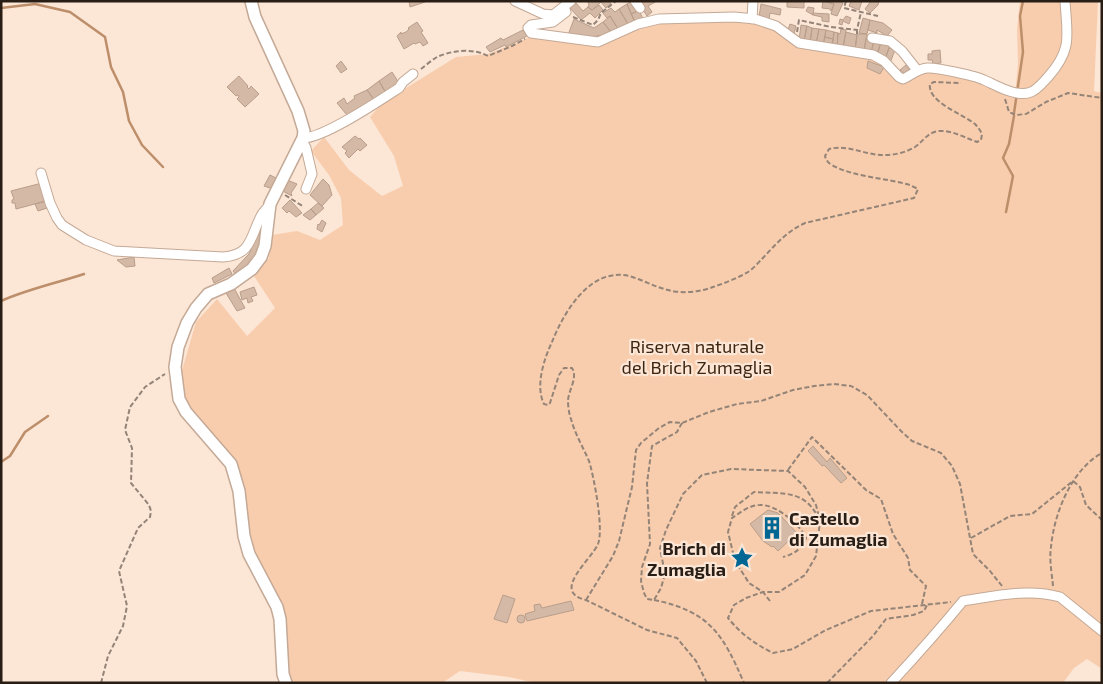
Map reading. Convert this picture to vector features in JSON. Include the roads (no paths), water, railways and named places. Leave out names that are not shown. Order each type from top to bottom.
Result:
[{"type":"street","points":[[251,1],[255,17],[298,111],[304,131],[271,204],[265,246],[261,257],[252,269],[231,284],[208,294],[196,308],[187,323],[181,339],[175,367],[179,399],[186,412],[231,464],[239,491],[244,536],[249,554],[277,607],[280,619],[283,674],[286,683]]},
{"type":"street","points":[[516,1],[543,14],[553,15],[567,7]]},
{"type":"street","points":[[752,19],[753,1]]},
{"type":"street","points":[[567,7],[553,22],[532,24],[528,28],[531,33],[598,42],[638,24],[659,19],[734,17],[752,19],[776,26],[796,40],[815,46],[873,55],[884,61],[903,79],[917,70],[929,68],[982,79],[1004,90],[1029,93],[1036,89],[1052,72],[1064,52],[1068,35],[1065,1]]},
{"type":"street","points":[[872,38],[890,41],[902,51],[917,70]]},
{"type":"street","points":[[302,139],[325,131],[361,112],[399,88],[413,74]]},
{"type":"street","points":[[302,139],[312,174],[306,189]]},
{"type":"street","points":[[42,173],[53,211],[62,225],[86,240],[114,251],[223,257],[236,255],[246,249],[261,216],[271,204]]},
{"type":"street","points":[[891,683],[906,665],[929,643],[963,601],[1008,594],[1035,593],[1054,595],[1060,597],[1102,630]]},
{"type":"waterway","points":[[1014,113],[1023,52],[1020,16],[1023,1]]},
{"type":"waterway","points":[[1,8],[35,4],[70,12],[105,37],[111,67],[123,92],[129,121],[142,145],[163,167]]},
{"type":"waterway","points":[[1006,212],[1013,176],[1003,158],[1009,144],[1014,116]]},
{"type":"waterway","points":[[1,301],[84,274]]},
{"type":"waterway","points":[[1,462],[10,456],[25,432],[48,416]]},
{"type":"place","name":"Castello di Zumaglia","points":[[772,528]]},
{"type":"place","name":"Brich di Zumaglia","points":[[742,558]]},
{"type":"park label","name":"Riserva naturale del Brich Zumaglia","points":[[697,356]]}]
